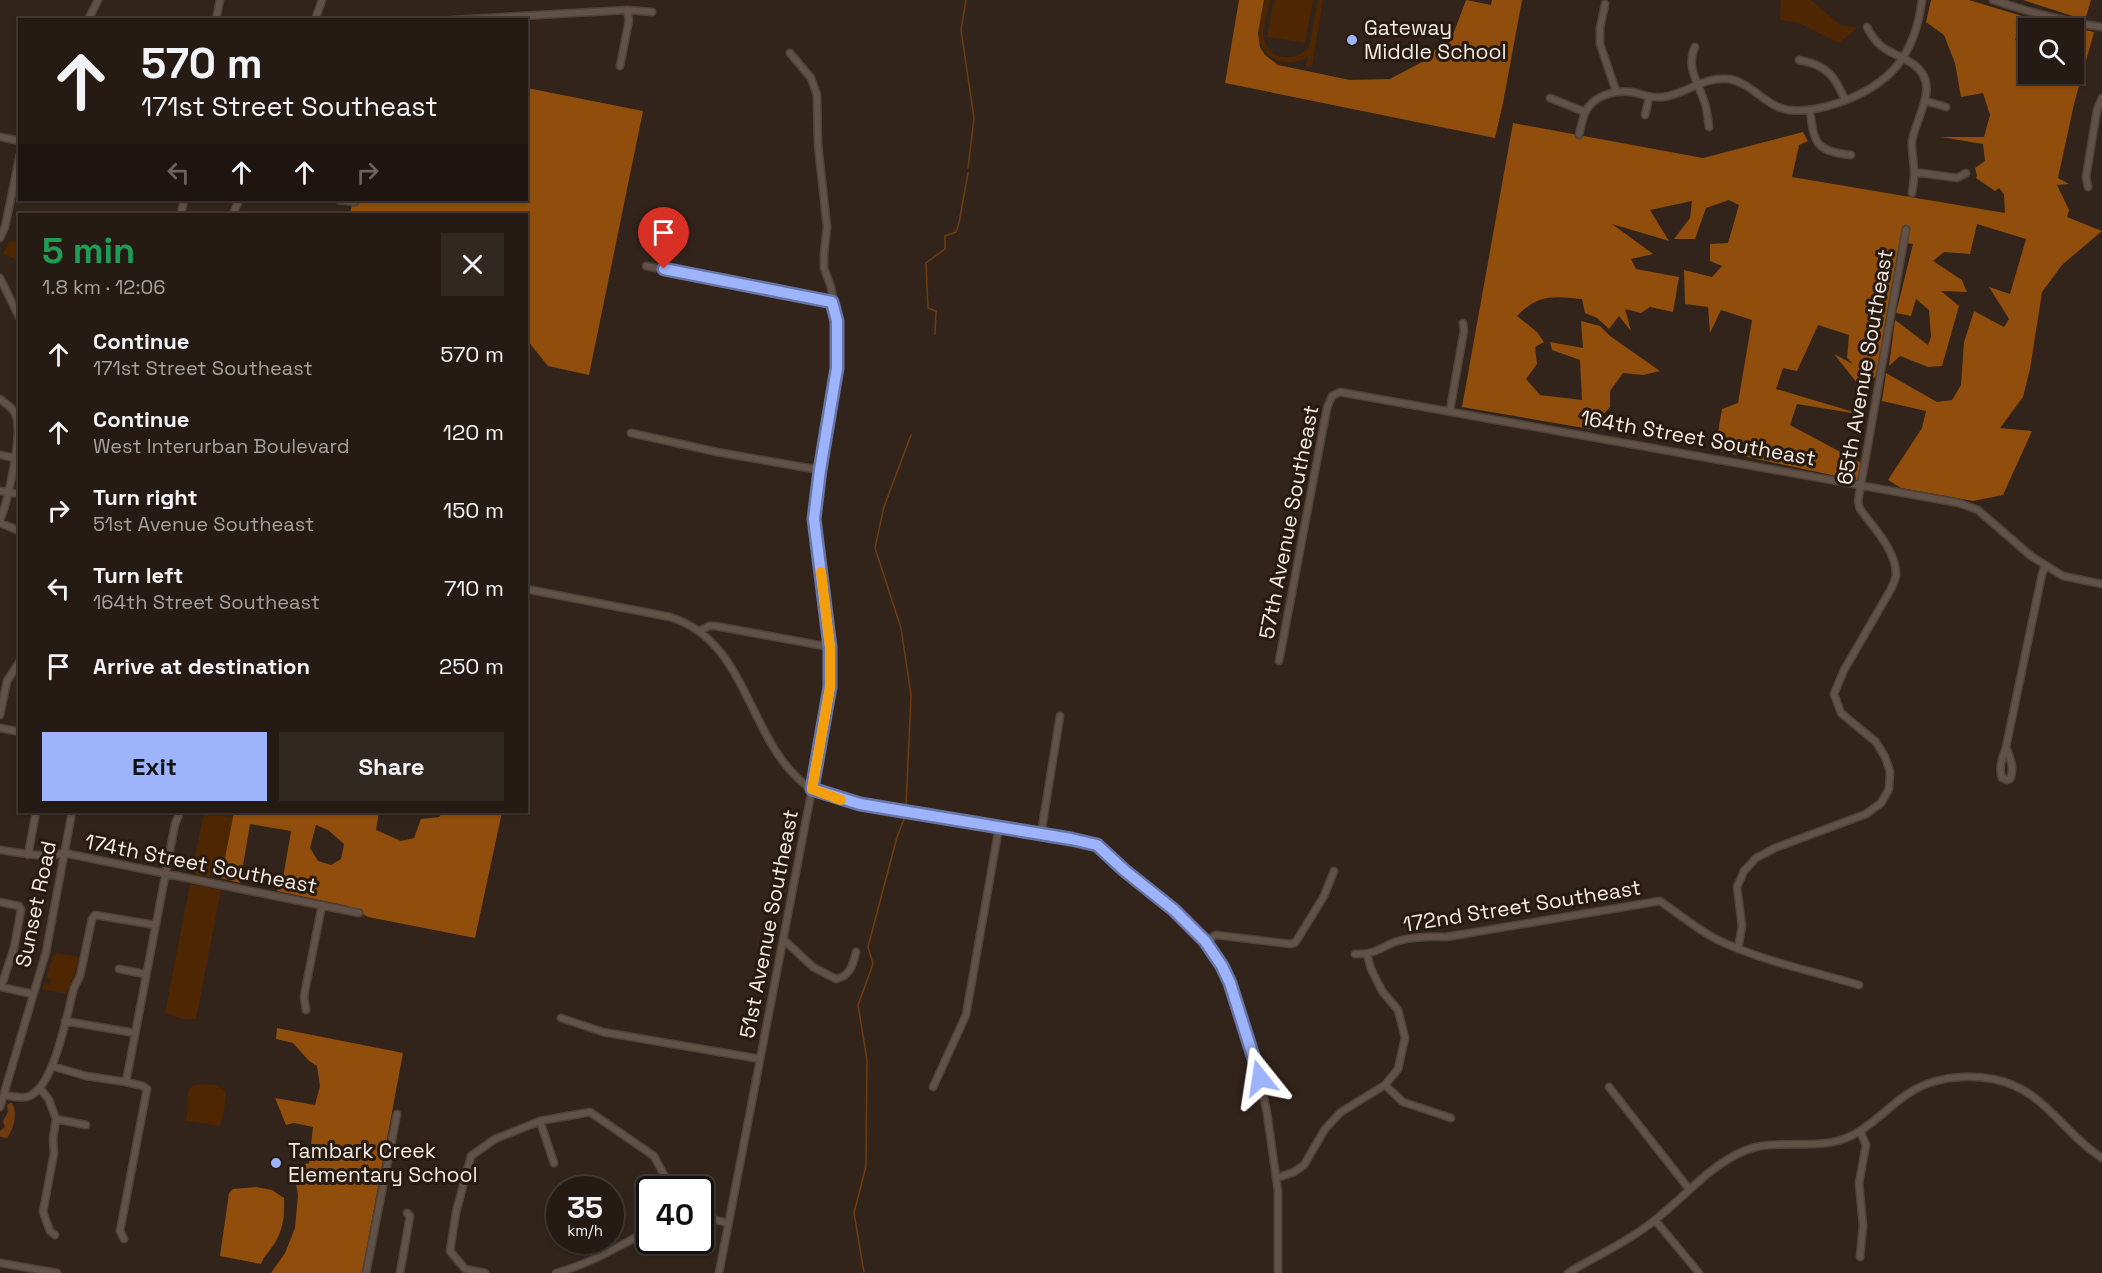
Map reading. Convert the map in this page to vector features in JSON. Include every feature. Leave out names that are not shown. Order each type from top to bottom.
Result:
[{"type":"street","points":[[88,18],[98,0]]},
{"type":"street","points":[[216,18],[220,0]]},
{"type":"street","points":[[316,18],[322,0]]},
{"type":"street","points":[[1579,135],[1585,112],[1592,103],[1616,91],[1635,93],[1649,98],[1674,94],[1697,84],[1727,79],[1745,84],[1774,106],[1789,110],[1810,110],[1864,93],[1876,85],[1902,59],[1918,25],[1922,0]]},
{"type":"street","points":[[1993,0],[2038,14],[2102,27]]},
{"type":"street","points":[[1605,4],[1600,28],[1600,44],[1616,91]]},
{"type":"street","points":[[620,66],[629,20],[627,10]]},
{"type":"street","points":[[488,18],[627,10],[652,12]]},
{"type":"street","points":[[1867,27],[1872,37],[1887,51],[1914,64],[1922,74],[1926,85],[1926,101],[1912,141],[1914,172],[1912,193]]},
{"type":"street","points":[[1695,47],[1691,55],[1692,68],[1703,97],[1709,127]]},
{"type":"street","name":"51st Avenue Southeast","points":[[719,1273],[830,687],[830,647],[814,519],[837,368],[837,321],[831,287],[824,268],[827,227],[819,152],[817,95],[805,69],[790,53]]},
{"type":"street","points":[[1799,60],[1811,62],[1826,69],[1836,79],[1845,100]]},
{"type":"street","points":[[1550,98],[1585,112]]},
{"type":"street","points":[[1645,115],[1649,98]]},
{"type":"street","points":[[2088,187],[2086,177],[2097,110],[2102,98]]},
{"type":"street","points":[[1926,101],[1946,107]]},
{"type":"street","points":[[1810,110],[1812,132],[1821,148],[1833,153],[1851,155]]},
{"type":"street","points":[[0,137],[18,141]]},
{"type":"street","points":[[1914,172],[1957,178],[1966,173]]},
{"type":"street","points":[[0,238],[5,227],[18,173]]},
{"type":"street","points":[[347,201],[355,202]]},
{"type":"street","name":"65th Avenue Southeast","points":[[1738,949],[1742,926],[1737,887],[1744,871],[1756,858],[1775,848],[1866,814],[1881,803],[1889,789],[1890,771],[1885,757],[1876,742],[1841,713],[1834,694],[1844,669],[1891,589],[1896,576],[1894,561],[1860,508],[1858,501],[1906,229]]},
{"type":"street","points":[[646,266],[832,302]]},
{"type":"street","points":[[0,278],[1,286],[18,316]]},
{"type":"street","points":[[1450,410],[1464,330],[1463,323]]},
{"type":"street","name":"164th Street Southeast","points":[[1336,393],[1344,392],[1450,410],[1959,503],[1978,510],[2045,566],[2063,576],[2102,584]]},
{"type":"street","name":"57th Avenue Southeast","points":[[1279,661],[1328,402],[1336,393]]},
{"type":"street","points":[[0,399],[10,406],[16,415],[18,425]]},
{"type":"street","points":[[631,433],[717,452],[820,470]]},
{"type":"street","points":[[0,455],[17,458],[0,521],[18,530]]},
{"type":"street","points":[[0,490],[18,494]]},
{"type":"street","points":[[2006,747],[2013,768],[2012,775],[2007,780],[2002,778],[2000,773],[2045,566]]},
{"type":"street","points":[[528,589],[670,617],[700,631],[720,650],[730,665],[772,747],[786,765],[812,789],[843,800],[1097,845],[1180,915],[1205,941],[1222,966],[1255,1056],[1277,1178],[1278,1273]]},
{"type":"street","points":[[700,631],[709,626],[715,626],[830,647]]},
{"type":"street","points":[[0,715],[7,681],[18,664]]},
{"type":"street","points":[[13,671],[18,675]]},
{"type":"street","points":[[1041,834],[1060,716]]},
{"type":"street","points":[[0,728],[18,732]]},
{"type":"street","points":[[28,855],[36,813]]},
{"type":"street","name":"Sunset Road","points":[[0,1107],[46,952],[72,813]]},
{"type":"street","points":[[126,1082],[165,873],[175,824],[180,813]]},
{"type":"street","points":[[933,1087],[966,1015],[999,827]]},
{"type":"street","name":"174th Street Southeast","points":[[0,850],[28,855],[64,854],[359,913]]},
{"type":"street","points":[[1205,941],[1216,935],[1295,943],[1323,896],[1334,871]]},
{"type":"street","name":"172nd Street Southeast","points":[[1355,954],[1367,954],[1390,944],[1426,936],[1446,937],[1660,901],[1715,939],[1738,949]]},
{"type":"street","points":[[0,902],[19,906],[21,910],[14,948],[1,987],[33,994]]},
{"type":"street","points":[[306,1010],[304,996],[322,905]]},
{"type":"street","points":[[4,1095],[26,1097],[40,1088],[48,1078],[74,988],[80,976],[92,918],[95,915],[155,925]]},
{"type":"street","points":[[783,939],[813,967],[836,979],[846,976],[849,972],[856,952]]},
{"type":"street","points":[[1738,949],[1859,985]]},
{"type":"street","points":[[1277,1178],[1294,1172],[1304,1165],[1324,1129],[1341,1112],[1385,1085],[1398,1069],[1405,1038],[1398,1010],[1382,991],[1371,969],[1367,954]]},
{"type":"street","points":[[119,969],[145,974]]},
{"type":"street","points":[[561,1018],[603,1032],[760,1059]]},
{"type":"street","points":[[65,1021],[135,1033]]},
{"type":"street","points":[[52,1066],[86,1076],[143,1086],[147,1089],[120,1231],[124,1239]]},
{"type":"street","points":[[1568,1273],[1624,1241],[1655,1220],[1726,1160],[1746,1150],[1774,1145],[1828,1142],[1849,1137],[1860,1131],[1906,1094],[1927,1083],[1963,1077],[1994,1079],[2017,1086],[2037,1098],[2089,1150],[2102,1158]]},
{"type":"street","points":[[1385,1085],[1403,1102],[1451,1118]]},
{"type":"street","points":[[1609,1087],[1689,1189]]},
{"type":"street","points":[[40,1088],[49,1100],[56,1119],[53,1139],[54,1153],[43,1212],[50,1231],[55,1234]]},
{"type":"street","points":[[485,1273],[465,1269],[450,1251],[456,1212],[471,1156],[495,1139],[540,1120],[590,1112],[654,1156],[665,1176]]},
{"type":"street","points":[[366,1273],[397,1114]]},
{"type":"street","points":[[56,1119],[86,1125]]},
{"type":"street","points":[[540,1120],[554,1163]]},
{"type":"street","points":[[1860,1131],[1866,1145],[1859,1183],[1863,1226],[1860,1257]]},
{"type":"street","points":[[400,1273],[410,1215],[407,1213]]},
{"type":"street","points":[[714,1220],[728,1223]]},
{"type":"street","points":[[1655,1220],[1699,1273]]},
{"type":"street","points":[[556,1273],[576,1268],[636,1238]]},
{"type":"street","points":[[0,1263],[18,1270],[57,1273]]},
{"type":"shaded area","points":[[1239,0],[1264,0],[1258,33],[1260,47],[1265,55],[1278,65],[1350,80],[1390,79],[1424,61],[1454,32],[1466,0],[1491,5],[1492,0],[1522,0],[1495,138],[1225,83]]},
{"type":"shaded area","points":[[1265,0],[1270,0],[1264,29],[1267,46],[1277,55],[1290,57],[1297,56],[1309,47],[1318,0],[1323,0],[1312,67],[1306,66],[1308,56],[1292,62],[1284,62],[1269,56],[1264,50],[1259,33]]},
{"type":"shaded area","points":[[1274,0],[1313,0],[1305,43],[1267,37]]},
{"type":"shaded area","points":[[1781,0],[1811,0],[1840,25],[1857,28],[1839,43],[1799,23],[1780,20]]},
{"type":"shaded area","points":[[1931,0],[1969,0],[2022,16],[2018,18],[2015,40],[2018,41],[2018,84],[2080,84],[2058,178],[2069,184],[2057,185],[2069,210],[2067,217],[2102,231],[2062,265],[2042,292],[2030,369],[2023,397],[2000,428],[2032,431],[2003,495],[1973,501],[1901,488],[1888,480],[1922,428],[1926,411],[1882,401],[1886,373],[1937,402],[1952,400],[1961,385],[1964,342],[1974,311],[2004,327],[2009,319],[1989,287],[2010,294],[2026,239],[1977,224],[1970,254],[1944,252],[1933,261],[1962,280],[1967,292],[1941,291],[1959,306],[1942,366],[1928,367],[1900,356],[1889,366],[1895,320],[1928,345],[1931,337],[1929,310],[1916,299],[1911,316],[1896,313],[1913,244],[1900,242],[1876,376],[1861,388],[1834,354],[1853,364],[1847,358],[1849,335],[1818,325],[1797,371],[1783,368],[1776,389],[1864,415],[1797,404],[1790,425],[1861,463],[1859,481],[1715,450],[1722,409],[1738,403],[1752,320],[1721,310],[1710,333],[1708,307],[1685,304],[1684,270],[1712,277],[1722,266],[1710,261],[1710,244],[1728,243],[1739,205],[1729,200],[1706,208],[1695,239],[1674,239],[1690,218],[1692,201],[1650,210],[1669,241],[1612,224],[1653,254],[1631,259],[1636,269],[1679,277],[1673,312],[1650,307],[1641,313],[1625,309],[1631,331],[1619,316],[1609,329],[1597,318],[1585,313],[1582,299],[1554,297],[1539,300],[1517,316],[1537,332],[1544,342],[1535,347],[1537,364],[1526,379],[1540,395],[1582,400],[1580,360],[1552,350],[1550,342],[1583,348],[1581,321],[1600,326],[1610,336],[1660,371],[1643,375],[1623,373],[1610,391],[1610,407],[1590,429],[1462,407],[1513,123],[1703,158],[1803,132],[1808,141],[1799,145],[1792,177],[2005,213],[2004,194],[1999,188],[1995,191],[1976,178],[1975,168],[1985,161],[1983,144],[1941,137],[1984,137],[1990,115],[1983,93],[1961,97],[1955,63],[1944,35],[1926,22]]},
{"type":"shaded area","points":[[2023,0],[2091,0],[2085,20]]},
{"type":"shaded area","points":[[2084,30],[2094,32],[2084,68]]},
{"type":"shaded area","points":[[528,88],[643,111],[589,375],[548,366],[528,341],[528,213],[350,213],[353,201],[528,201]]},
{"type":"shaded area","points":[[9,241],[18,242],[18,264],[15,259],[3,254]]},
{"type":"shaded area","points":[[204,813],[234,813],[221,878],[198,875],[192,871]]},
{"type":"shaded area","points":[[234,813],[379,813],[376,830],[401,841],[414,838],[421,819],[439,817],[442,813],[502,813],[475,938],[368,917],[348,906],[277,891],[283,878],[291,831],[250,824],[240,883],[221,878]],"holes":[[[316,825],[328,830],[344,844],[341,859],[331,865],[318,861],[310,848]]]},
{"type":"shaded area","points":[[190,884],[221,890],[196,1019],[183,1019],[165,1013]]},
{"type":"shaded area","points":[[56,953],[79,957],[66,994],[42,989],[44,983],[50,984],[51,979],[46,978],[53,955],[55,956]]},
{"type":"shaded area","points":[[277,1028],[403,1053],[362,1273],[271,1273],[285,1253],[295,1228],[298,1195],[294,1174],[296,1167],[309,1163],[313,1127],[294,1123],[286,1125],[275,1098],[315,1105],[320,1086],[317,1066],[309,1061],[293,1043],[276,1039]]},
{"type":"shaded area","points":[[216,1085],[226,1092],[220,1126],[186,1121],[188,1091],[192,1086]]},
{"type":"shaded area","points":[[10,1103],[15,1111],[12,1130],[7,1138],[0,1137],[0,1131],[5,1127],[3,1121],[8,1112],[7,1105]]},
{"type":"shaded area","points":[[256,1187],[272,1190],[284,1198],[279,1236],[261,1264],[220,1256],[229,1193],[233,1189]]},
{"type":"waterway","points":[[966,0],[961,30],[974,118],[968,168]]},
{"type":"waterway","points":[[935,334],[936,311],[928,308],[926,263],[945,249],[945,236],[956,232],[968,173]]},
{"type":"waterway","points":[[906,806],[911,695],[901,628],[875,548],[884,507],[911,435]]},
{"type":"waterway","points":[[864,1273],[854,1213],[866,1166],[867,1060],[858,1005],[873,964],[868,947],[897,837],[905,817]]},
{"type":"slow traffic","points":[[821,572],[830,647],[830,687],[812,789],[841,800]]},
{"type":"place","name":"Gateway Middle School","points":[[1352,40]]},
{"type":"place","name":"Tambark Creek Elementary School","points":[[276,1163]]},
{"type":"route","points":[[664,269],[832,302],[837,321],[837,368],[814,519],[830,647],[830,687],[812,789],[860,804],[1097,845],[1140,884],[1185,919],[1212,950],[1222,966],[1238,1003],[1260,1078]]}]
